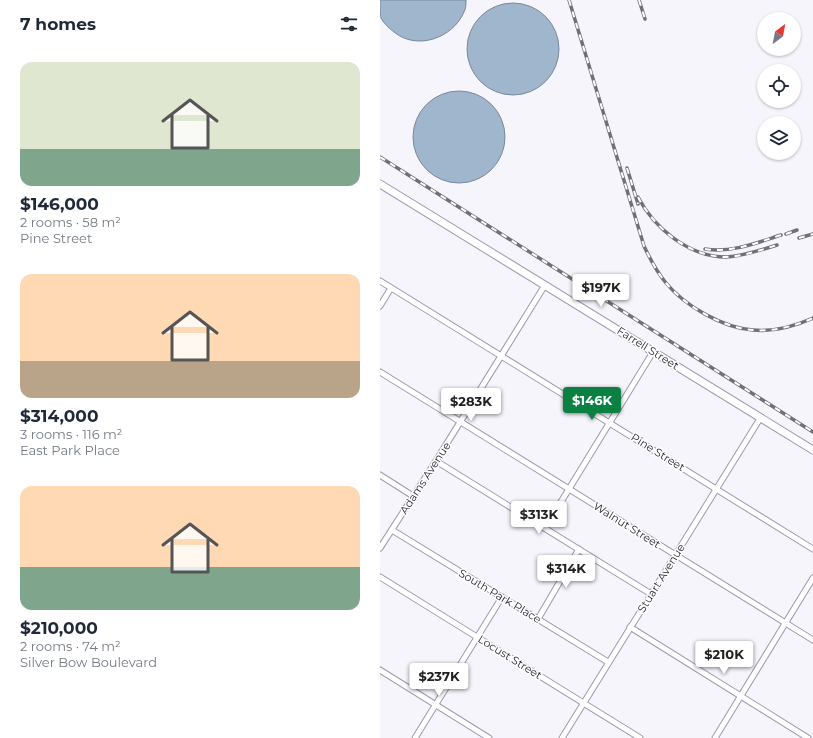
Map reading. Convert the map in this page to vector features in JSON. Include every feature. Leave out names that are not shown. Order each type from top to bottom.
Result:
[{"type":"main road","name":"Farrell Street","points":[[380,184],[813,450]]},
{"type":"street","name":"Pine Street","points":[[380,281],[717,488],[813,549]]},
{"type":"street","name":"Adams Avenue","points":[[380,548],[436,461],[545,285]]},
{"type":"street","points":[[380,306],[391,288]]},
{"type":"street","points":[[545,528],[653,352]]},
{"type":"street","name":"Walnut Street","points":[[380,372],[813,640]]},
{"type":"street","name":"Stuart Avenue","points":[[562,738],[761,418]]},
{"type":"street","points":[[436,461],[651,594]]},
{"type":"street","points":[[380,475],[413,496]]},
{"type":"street","name":"South Park Place","points":[[392,530],[608,662]]},
{"type":"street","points":[[538,619],[579,549]]},
{"type":"street","name":"Locust Street","points":[[380,577],[640,738]]},
{"type":"street","points":[[715,738],[813,578]]},
{"type":"street","points":[[415,738],[502,597]]},
{"type":"street","points":[[630,627],[808,738]]},
{"type":"street","points":[[380,670],[489,738]]},
{"type":"water","points":[[380,0],[466,0],[466,5],[465,11],[452,29],[434,39],[413,41],[403,38],[388,27],[381,18]]},
{"type":"water","points":[[513,3],[530,7],[545,17],[555,32],[559,49],[555,66],[545,81],[530,91],[513,95],[496,91],[481,81],[471,66],[467,49],[471,32],[481,17],[496,7]]},
{"type":"water","points":[[459,91],[476,95],[491,105],[501,120],[505,137],[501,154],[491,169],[476,179],[459,183],[442,179],[427,169],[417,154],[413,137],[417,120],[427,105],[442,95]]},
{"type":"railway","points":[[569,0],[644,246],[666,283],[683,300],[705,314],[729,325],[741,328],[753,330],[776,329],[799,324],[813,318]]},
{"type":"railway","points":[[639,0],[645,19]]},
{"type":"railway","points":[[380,157],[813,432]]},
{"type":"railway","points":[[627,168],[638,204]]},
{"type":"railway","points":[[638,197],[653,219],[663,230],[674,239],[699,252],[712,256],[726,257],[777,245]]},
{"type":"railway","points":[[786,234],[797,230]]},
{"type":"railway","points":[[799,238],[813,234]]},
{"type":"railway","points":[[705,249],[725,250],[753,244],[781,235]]}]
